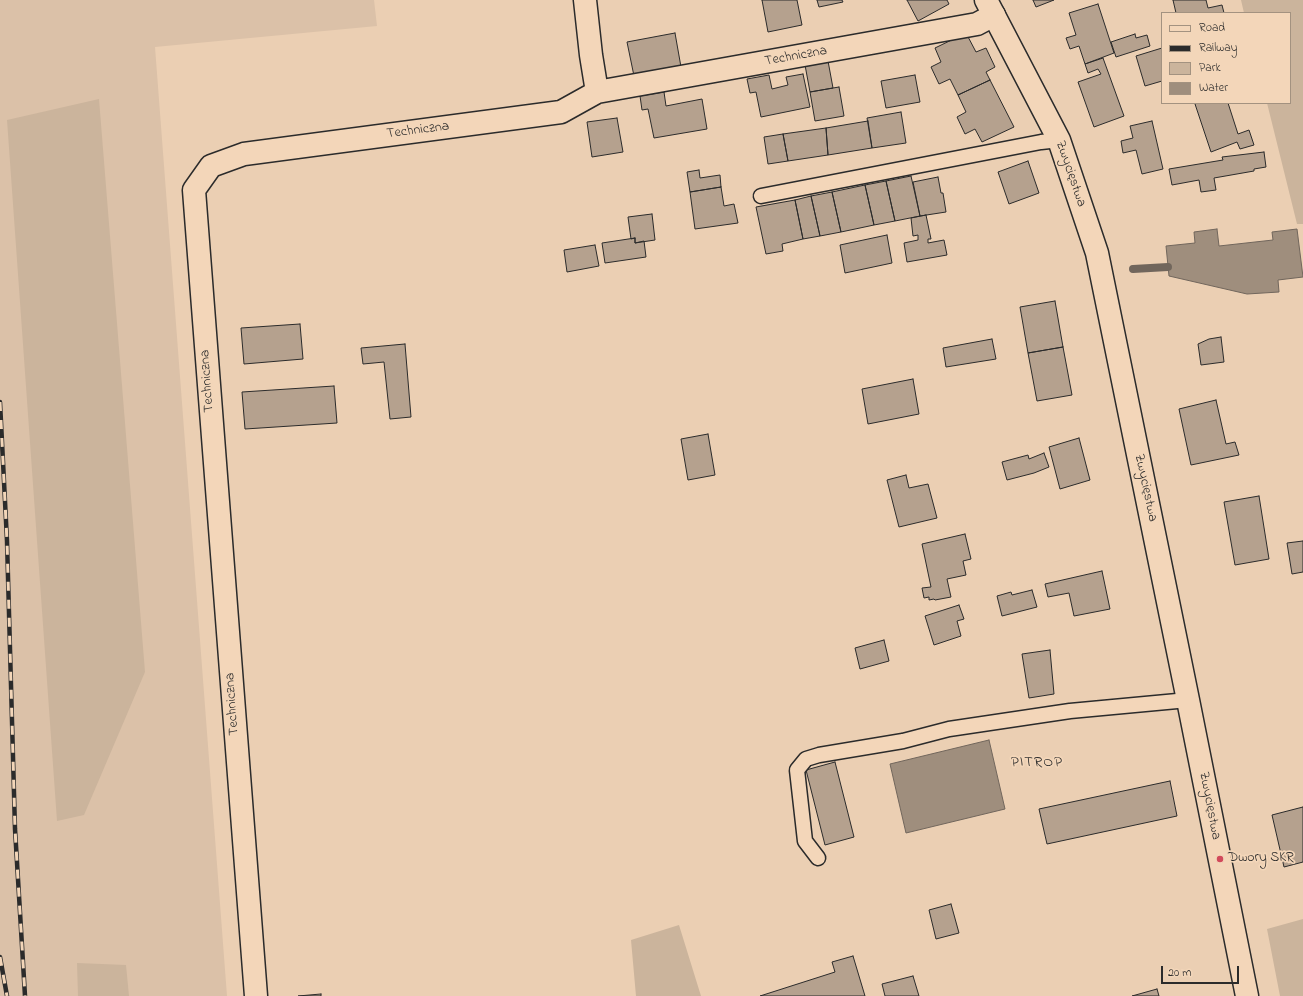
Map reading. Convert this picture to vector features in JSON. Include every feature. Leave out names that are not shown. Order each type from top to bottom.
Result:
[{"type":"street","points":[[585,0],[597,92]]},
{"type":"street","name":"Techniczna","points":[[256,996],[194,190],[211,166],[244,154],[561,112],[597,92],[977,24],[990,8]]},
{"type":"street","name":"Zwycięstwa","points":[[990,8],[1059,140],[1097,253],[1247,996]]},
{"type":"lane","points":[[761,196],[1041,142],[1059,140]]},
{"type":"lane","points":[[818,858],[805,841],[797,770],[806,759],[819,755],[903,741],[950,729],[999,721],[1070,711],[1188,700]]},
{"type":"shaded area","points":[[0,0],[374,0],[377,26],[155,47],[227,996],[0,996]]},
{"type":"green space","points":[[1241,0],[1303,0],[1303,224],[1297,224],[1267,104],[1291,104],[1291,12],[1244,12]]},
{"type":"green space","points":[[99,99],[145,672],[84,815],[57,821],[7,120]]},
{"type":"green space","points":[[1303,919],[1303,996],[1280,996],[1267,929]]},
{"type":"green space","points":[[679,925],[701,996],[636,996],[631,940]]},
{"type":"green space","points":[[77,963],[126,965],[129,996],[78,996]]},
{"type":"water","points":[[1217,229],[1219,246],[1273,240],[1272,232],[1297,229],[1303,277],[1278,280],[1279,292],[1247,294],[1169,276],[1166,246],[1195,243],[1194,232]]},
{"type":"water","points":[[989,740],[1005,809],[906,833],[890,764]]},
{"type":"building","points":[[762,0],[797,0],[802,25],[768,32]]},
{"type":"building","points":[[817,0],[842,0],[843,2],[819,7]]},
{"type":"building","points":[[907,0],[947,0],[949,4],[918,21]]},
{"type":"building","points":[[1033,0],[1054,0],[1036,7]]},
{"type":"building","points":[[1173,0],[1206,0],[1208,8],[1222,5],[1224,12],[1176,12]]},
{"type":"building","points":[[1098,4],[1114,53],[1085,64],[1079,46],[1070,49],[1066,38],[1076,35],[1069,13]]},
{"type":"building","points":[[675,33],[681,67],[634,76],[627,42]]},
{"type":"building","points":[[966,33],[976,52],[986,48],[995,67],[986,72],[990,80],[958,95],[950,79],[939,84],[931,67],[941,62],[935,48]]},
{"type":"building","points":[[1135,34],[1136,38],[1147,35],[1150,46],[1116,57],[1111,42]]},
{"type":"building","points":[[1161,48],[1161,81],[1145,86],[1136,56]]},
{"type":"building","points":[[1103,58],[1124,116],[1094,127],[1078,82],[1101,74],[1098,69],[1088,73],[1085,64]]},
{"type":"building","points":[[828,61],[833,88],[810,92],[805,65]]},
{"type":"building","points":[[803,74],[810,107],[761,117],[756,92],[750,93],[747,79],[769,75],[772,89],[788,85],[786,77]]},
{"type":"building","points":[[915,75],[920,102],[886,108],[881,81]]},
{"type":"building","points":[[990,80],[1014,127],[982,142],[975,129],[965,134],[957,117],[966,112],[958,95]]},
{"type":"building","points":[[839,87],[844,116],[815,121],[810,92]]},
{"type":"building","points":[[664,92],[666,106],[702,99],[707,129],[654,138],[648,109],[642,110],[640,96]]},
{"type":"building","points":[[1195,104],[1228,104],[1238,134],[1249,130],[1254,145],[1240,149],[1237,142],[1211,152]]},
{"type":"building","points":[[901,112],[906,143],[872,148],[867,118]]},
{"type":"building","points":[[617,118],[623,152],[592,157],[587,122]]},
{"type":"building","points":[[868,121],[872,148],[828,155],[826,128]]},
{"type":"building","points":[[1152,121],[1163,169],[1142,174],[1136,150],[1123,153],[1121,141],[1133,138],[1130,126]]},
{"type":"building","points":[[826,128],[828,155],[788,161],[783,134]]},
{"type":"building","points":[[783,134],[788,161],[768,164],[764,137]]},
{"type":"building","points":[[1264,152],[1266,167],[1254,169],[1254,171],[1214,178],[1216,190],[1201,192],[1199,180],[1172,185],[1169,169],[1223,160],[1222,157]]},
{"type":"building","points":[[1028,161],[1039,193],[1009,204],[998,172]]},
{"type":"building","points":[[699,170],[700,178],[720,175],[721,187],[690,192],[687,172]]},
{"type":"building","points":[[911,176],[920,216],[895,221],[886,181]]},
{"type":"building","points":[[938,177],[941,193],[943,193],[946,212],[920,216],[913,182]]},
{"type":"building","points":[[886,181],[895,221],[874,225],[865,185]]},
{"type":"building","points":[[865,185],[874,225],[841,232],[832,192]]},
{"type":"building","points":[[721,187],[724,206],[734,204],[738,223],[695,229],[690,192]]},
{"type":"building","points":[[832,192],[841,232],[820,236],[811,196]]},
{"type":"building","points":[[811,196],[820,236],[803,239],[795,200]]},
{"type":"building","points":[[795,200],[803,239],[782,244],[783,251],[766,254],[756,207]]},
{"type":"building","points":[[652,214],[655,240],[635,243],[635,238],[631,239],[628,217]]},
{"type":"building","points":[[926,215],[931,239],[928,239],[928,243],[944,240],[947,255],[907,262],[904,243],[918,240],[918,235],[913,236],[911,218]]},
{"type":"building","points":[[887,235],[892,263],[845,273],[840,245]]},
{"type":"building","points":[[635,238],[635,243],[644,241],[646,257],[605,263],[602,243]]},
{"type":"building","points":[[595,245],[599,266],[567,272],[564,250]]},
{"type":"building","points":[[1055,301],[1063,347],[1028,353],[1020,307]]},
{"type":"building","points":[[300,324],[303,359],[244,364],[241,328]]},
{"type":"building","points":[[1221,337],[1224,362],[1201,365],[1198,344],[1209,339]]},
{"type":"building","points":[[992,339],[996,359],[946,367],[943,348]]},
{"type":"building","points":[[405,344],[411,417],[390,419],[384,362],[363,364],[361,348]]},
{"type":"building","points":[[1063,347],[1072,395],[1037,401],[1028,353]]},
{"type":"building","points":[[913,379],[919,414],[868,424],[862,389]]},
{"type":"building","points":[[334,386],[337,423],[245,429],[242,392]]},
{"type":"building","points":[[1216,400],[1226,444],[1235,442],[1239,455],[1191,465],[1179,409]]},
{"type":"building","points":[[708,434],[715,475],[688,480],[681,439]]},
{"type":"building","points":[[1079,438],[1090,480],[1060,489],[1049,447]]},
{"type":"building","points":[[1044,453],[1049,467],[1034,473],[1007,480],[1002,462],[1028,455],[1029,459]]},
{"type":"building","points":[[906,475],[909,488],[928,484],[937,518],[899,527],[887,480]]},
{"type":"building","points":[[1259,496],[1269,559],[1235,565],[1224,502]]},
{"type":"building","points":[[965,534],[971,559],[963,561],[966,575],[947,579],[951,597],[935,600],[929,600],[929,597],[924,598],[922,588],[931,587],[922,544]]},
{"type":"building","points":[[1303,541],[1303,572],[1292,574],[1287,543]]},
{"type":"building","points":[[1102,571],[1110,609],[1074,616],[1069,593],[1048,597],[1045,584]]},
{"type":"building","points":[[1032,590],[1037,607],[1002,616],[997,596],[1011,592],[1012,595]]},
{"type":"building","points":[[959,605],[964,619],[957,621],[961,636],[934,645],[925,616]]},
{"type":"building","points":[[884,640],[889,661],[860,669],[855,648]]},
{"type":"building","points":[[1050,650],[1054,694],[1029,698],[1022,654]]},
{"type":"building","points":[[835,762],[854,837],[825,845],[806,770]]},
{"type":"building","points":[[1170,781],[1177,816],[1047,844],[1039,809]]},
{"type":"building","points":[[1303,807],[1303,862],[1284,867],[1272,815]]},
{"type":"building","points":[[951,904],[959,933],[936,939],[929,910]]},
{"type":"building","points":[[853,956],[865,996],[760,996],[835,972],[832,962]]},
{"type":"building","points":[[913,976],[919,996],[885,996],[882,984]]},
{"type":"building","points":[[1157,989],[1159,996],[1132,996]]},
{"type":"building","points":[[321,994],[321,996],[298,996]]},
{"type":"waterway","points":[[1133,269],[1168,267]]},
{"type":"railway","points":[[0,402],[7,541],[15,829],[25,996]]},
{"type":"railway","points":[[0,957],[7,996]]},
{"type":"place","name":"Dwory SKR","points":[[1220,859]]},
{"type":"district","name":"PITROP","points":[[1037,764]]}]
